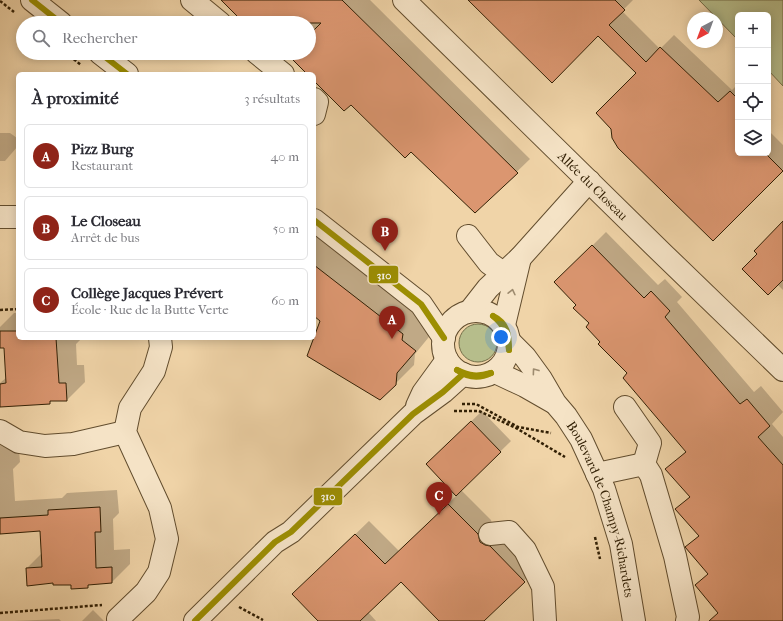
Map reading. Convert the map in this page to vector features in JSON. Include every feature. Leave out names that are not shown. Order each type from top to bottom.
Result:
[{"type":"street","points":[[32,0],[52,16]]},
{"type":"street","points":[[192,0],[211,16]]},
{"type":"street","name":"Allée du Closeau","points":[[404,0],[662,254],[783,370]]},
{"type":"street","points":[[109,60],[124,72]]},
{"type":"street","points":[[266,60],[281,72]]},
{"type":"street","points":[[520,258],[507,334],[509,350],[506,359],[502,366],[495,372],[485,376],[473,377],[455,367],[444,353],[444,338],[449,324],[465,313],[503,273],[520,258],[589,181]]},
{"type":"street","points":[[0,218],[16,217]]},
{"type":"street","points":[[316,222],[421,304],[444,338]]},
{"type":"street","points":[[468,236],[489,263],[503,273]]},
{"type":"street","points":[[421,304],[465,313],[484,311],[491,314],[507,334]]},
{"type":"street","name":"Boulevard de Champy-Richardets","points":[[507,334],[541,379],[555,403],[566,416],[581,439],[597,474],[604,490],[621,544],[634,621]]},
{"type":"street","points":[[118,618],[146,592],[159,572],[167,539],[160,508],[125,432],[130,408],[154,371],[160,347],[160,340]]},
{"type":"street","points":[[195,621],[275,542],[291,532],[413,414],[436,397],[455,367]]},
{"type":"street","name":"Boulevard de Champy-Richardets","points":[[495,372],[525,386],[555,403]]},
{"type":"street","points":[[625,407],[650,443],[644,464],[651,475],[676,556],[688,617],[687,621]]},
{"type":"street","points":[[0,431],[19,442],[45,446],[73,444],[125,432]]},
{"type":"street","points":[[597,474],[644,464]]},
{"type":"street","points":[[207,621],[281,549],[291,532]]},
{"type":"street","points":[[490,534],[509,532],[525,550],[543,587],[545,621]]},
{"type":"path","points":[[75,60],[82,66]]},
{"type":"path","points":[[0,310],[16,309]]},
{"type":"path","points":[[457,402],[461,404],[476,404],[518,427],[581,439]]},
{"type":"path","points":[[450,410],[479,411],[516,428],[566,458]]},
{"type":"path","points":[[593,531],[601,561]]},
{"type":"path","points":[[0,613],[104,604],[118,618]]},
{"type":"path","points":[[234,604],[263,620]]},
{"type":"green space","points":[[699,0],[783,0],[783,86],[771,73],[771,12],[735,12],[735,37],[723,25],[723,12],[711,12]]},
{"type":"green space","points":[[478,324],[488,327],[494,333],[497,343],[494,353],[488,359],[478,362],[468,359],[462,353],[459,343],[462,333],[468,327]]},
{"type":"building","points":[[221,0],[342,0],[518,173],[475,213],[411,152],[405,158],[351,105],[344,111],[316,83],[316,72],[305,72],[293,60],[316,60],[316,28],[321,23],[316,23],[316,16],[237,16]]},
{"type":"building","points":[[468,0],[615,0],[625,10],[609,25],[646,62],[660,47],[718,102],[730,91],[735,96],[735,156],[768,156],[783,171],[713,241],[618,148],[612,138],[611,129],[596,113],[636,73],[598,36],[552,83]]},
{"type":"building","points":[[783,221],[783,280],[768,295],[742,269],[757,254],[754,251]]},
{"type":"building","points":[[592,245],[644,298],[651,291],[670,311],[665,317],[740,404],[747,399],[770,426],[758,437],[783,465],[783,621],[709,621],[718,613],[695,585],[708,574],[685,547],[699,536],[675,509],[690,497],[665,469],[686,452],[623,378],[627,373],[598,344],[600,342],[586,327],[589,323],[573,308],[576,305],[554,282]]},
{"type":"building","points":[[316,267],[403,334],[402,340],[416,351],[397,373],[396,385],[380,400],[307,356],[313,340],[316,340],[316,332],[320,321],[316,318]]},
{"type":"building","points":[[0,331],[16,331],[16,340],[56,340],[59,383],[66,383],[67,401],[50,401],[50,404],[0,407],[0,384],[6,383],[4,348],[0,348]]},
{"type":"building","points":[[471,421],[501,452],[456,496],[426,464]]},
{"type":"building","points":[[448,504],[478,534],[480,542],[490,546],[525,582],[484,621],[439,621],[401,582],[360,621],[318,621],[292,594],[355,534],[385,564]]},
{"type":"building","points":[[100,507],[101,532],[95,532],[96,568],[112,567],[112,583],[88,585],[88,588],[71,589],[71,585],[53,585],[53,583],[27,586],[26,568],[42,567],[40,531],[0,534],[0,518],[48,515],[48,510]]},
{"type":"transit line","name":"310","points":[[32,0],[52,16]]},
{"type":"transit line","name":"310","points":[[109,60],[124,72]]},
{"type":"transit line","name":"310","points":[[316,222],[421,304],[444,338]]},
{"type":"transit line","name":"310","points":[[493,316],[502,322],[507,330],[509,350]]},
{"type":"transit line","name":"310","points":[[493,316],[501,324],[505,331],[509,350]]},
{"type":"transit line","name":"310","points":[[457,370],[466,374],[474,375],[491,373]]},
{"type":"transit line","name":"310","points":[[457,370],[465,374],[478,377],[491,373]]},
{"type":"transit line","name":"310","points":[[195,621],[275,542],[291,532],[413,414],[443,392],[463,374]]},
{"type":"place","name":"Le Closeau","points":[[385,251]]},
{"type":"place","name":"Pizz Burg","points":[[392,339]]},
{"type":"place","name":"Collège Jacques Prévert","points":[[439,515]]}]
